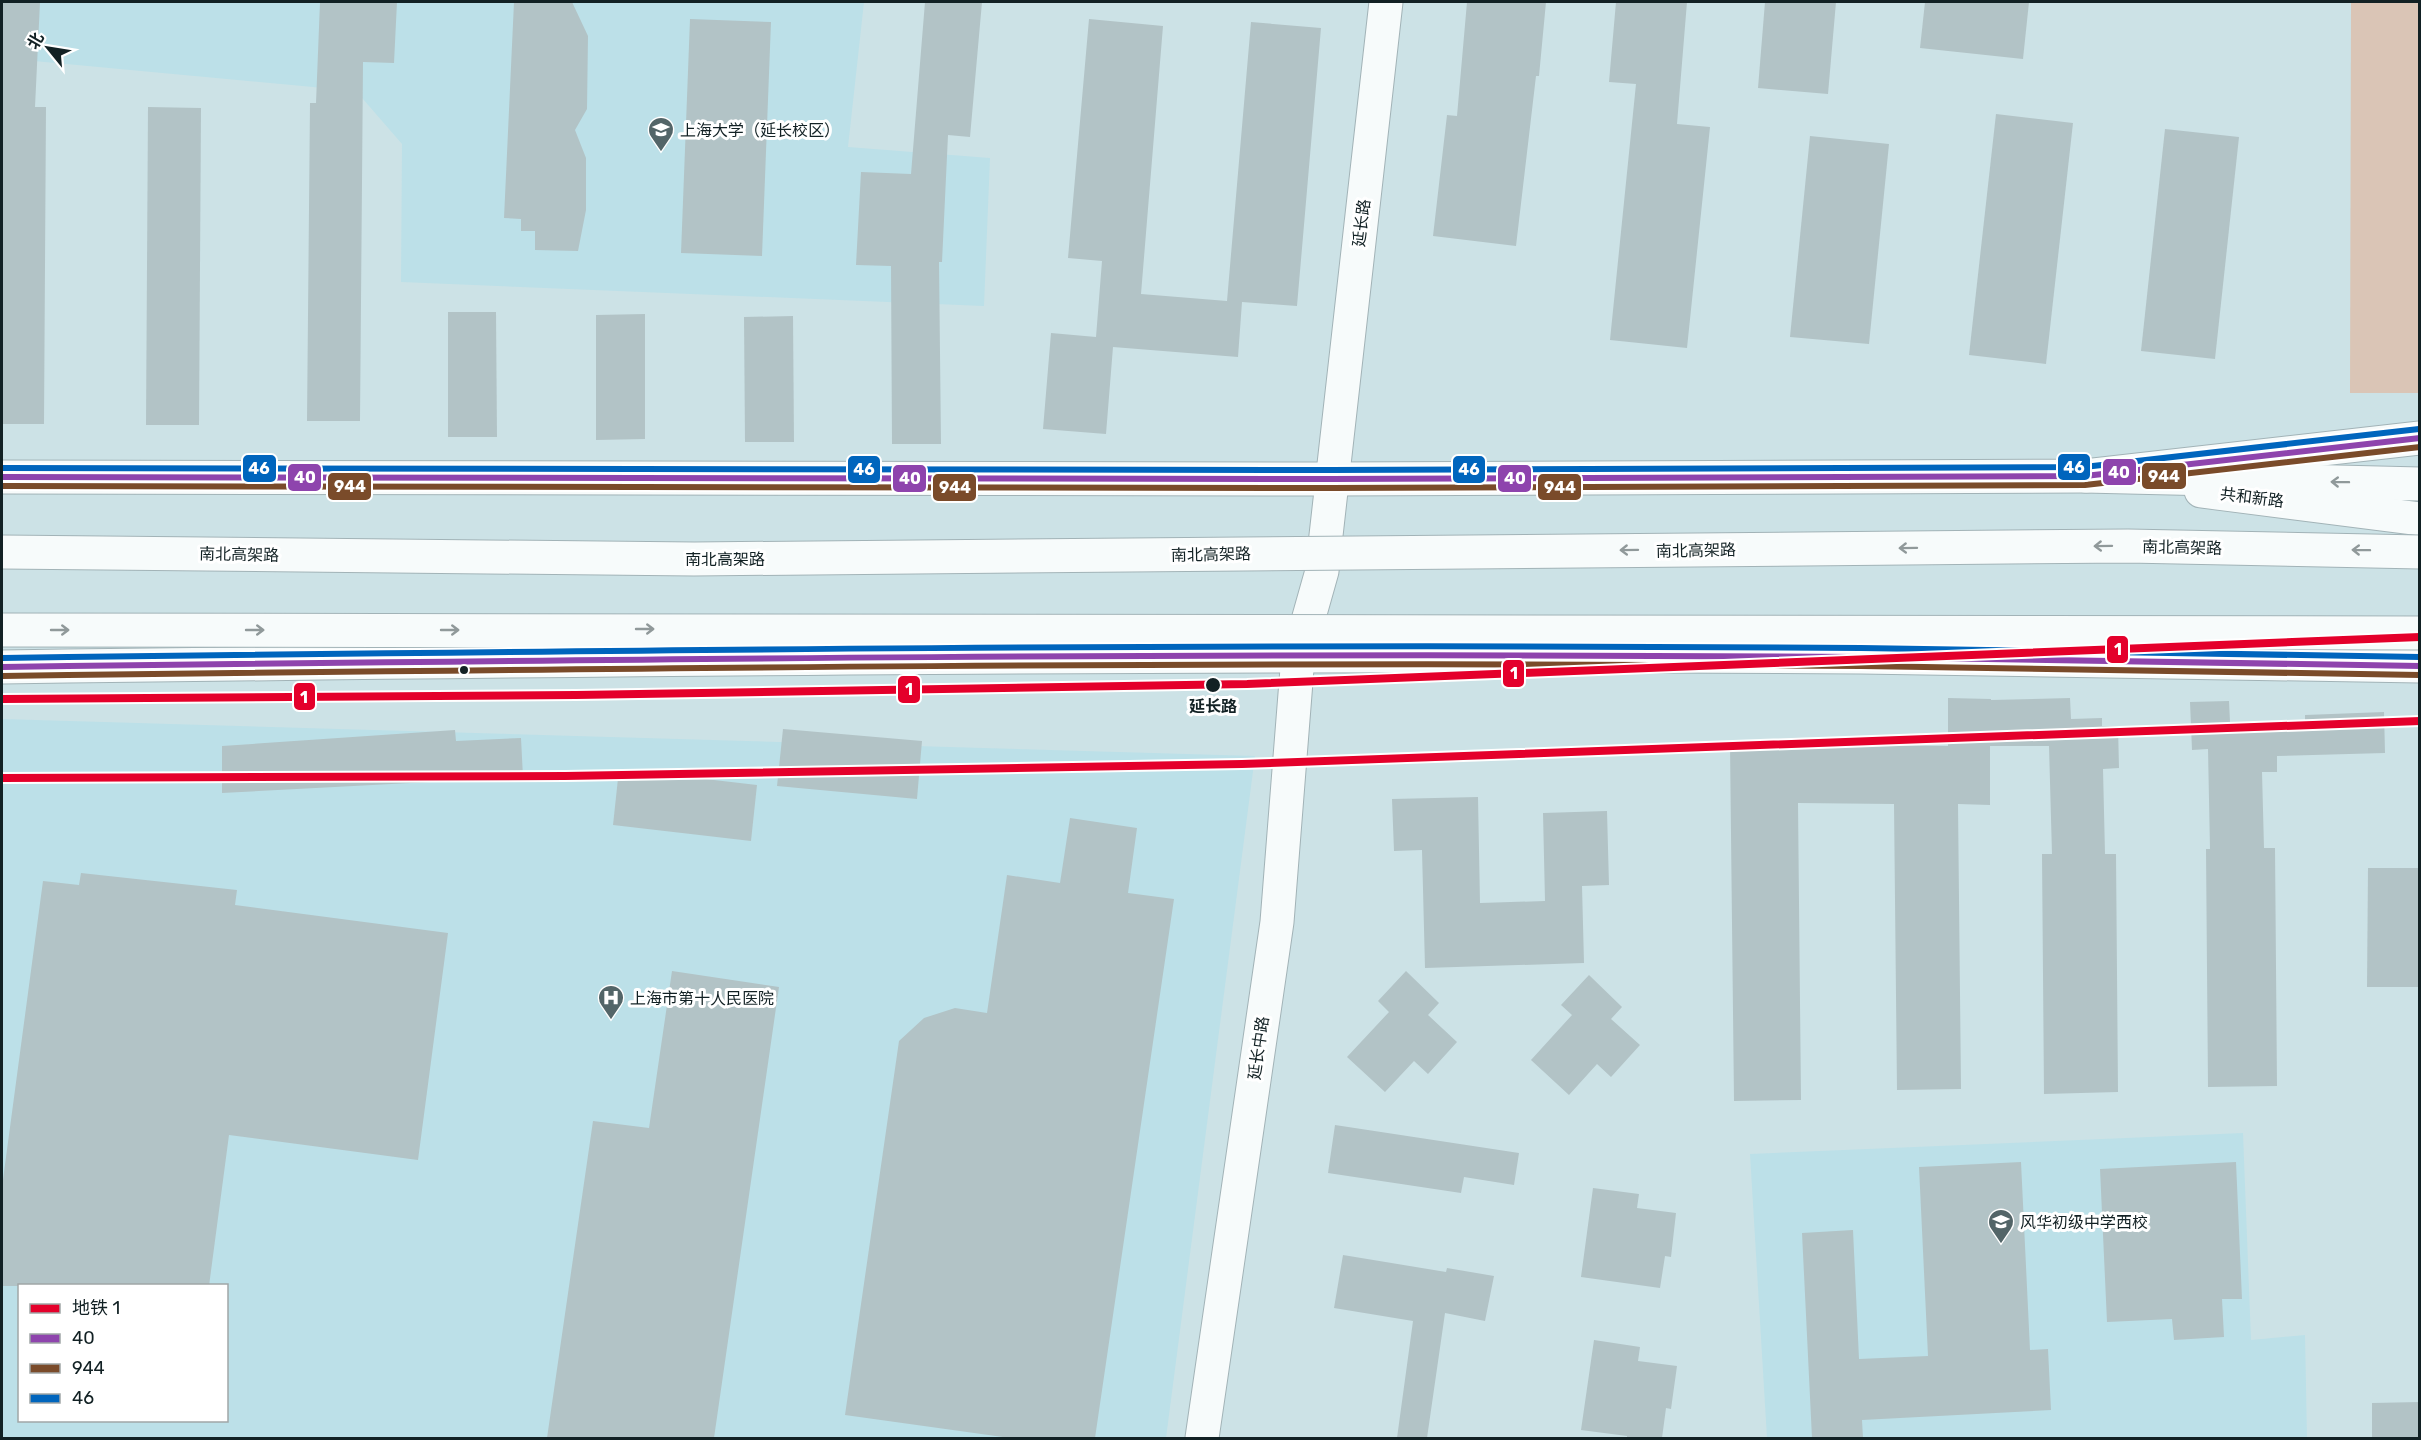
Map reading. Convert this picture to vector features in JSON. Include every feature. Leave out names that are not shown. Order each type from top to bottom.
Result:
[{"type":"main road","name":"延长路","points":[[1298,656],[1322,571],[1386,2]]},
{"type":"main road","name":"共和新路","points":[[2,477],[2085,476],[2420,438]]},
{"type":"main road","name":"共和新路","points":[[2085,476],[2420,519]]},
{"type":"main road","points":[[2085,476],[2420,484]]},
{"type":"main road","name":"南北高架路","points":[[2,552],[706,559],[2128,546],[2420,552]]},
{"type":"main road","points":[[2,630],[714,629],[2420,633]]},
{"type":"main road","points":[[2,667],[476,661],[1298,656],[1864,657],[2420,666]]},
{"type":"main road","name":"延长中路","points":[[1202,1438],[1277,922],[1298,656]]},
{"type":"shaded area","name":"上海大学（延长校区）","points":[[2,2],[864,2],[848,147],[990,158],[984,306],[401,282],[402,144],[356,91],[2,58]]},
{"type":"shaded area","points":[[2351,2],[2419,2],[2419,393],[2350,393]]},
{"type":"shaded area","name":"上海市第十人民医院","points":[[2,719],[1255,756],[1166,1438],[2,1438]]},
{"type":"shaded area","name":"风华初级中学西校","points":[[2243,1133],[2251,1340],[2305,1335],[2307,1438],[1767,1438],[1750,1154]]},
{"type":"building","points":[[2,2],[40,2],[35,107],[46,107],[44,424],[2,424]]},
{"type":"building","points":[[320,2],[397,2],[394,63],[363,62],[360,421],[307,421],[310,103],[316,103]]},
{"type":"building","points":[[514,2],[572,2],[588,36],[587,109],[575,130],[586,158],[586,210],[578,251],[535,250],[535,231],[521,231],[521,219],[504,218]]},
{"type":"building","points":[[925,2],[982,2],[970,137],[948,135],[942,262],[939,262],[941,444],[892,444],[891,266],[856,265],[861,172],[911,174]]},
{"type":"building","points":[[1467,2],[1546,2],[1539,76],[1536,76],[1516,246],[1433,236],[1447,115],[1457,116]]},
{"type":"building","points":[[1616,2],[1687,2],[1677,124],[1710,127],[1687,348],[1610,340],[1636,84],[1609,82]]},
{"type":"building","points":[[1765,2],[1836,2],[1828,94],[1758,88]]},
{"type":"building","points":[[1925,2],[2029,2],[2023,59],[1920,48]]},
{"type":"building","points":[[690,19],[771,22],[762,256],[681,253]]},
{"type":"building","points":[[1089,19],[1163,26],[1141,294],[1227,301],[1251,22],[1321,28],[1297,306],[1242,302],[1238,357],[1113,347],[1106,434],[1043,429],[1051,333],[1096,337],[1102,261],[1068,258]]},
{"type":"building","points":[[148,107],[201,108],[199,425],[146,425]]},
{"type":"building","points":[[1996,114],[2073,123],[2046,364],[1969,355]]},
{"type":"building","points":[[2165,129],[2239,137],[2215,359],[2141,351]]},
{"type":"building","points":[[1810,136],[1889,144],[1869,344],[1790,337]]},
{"type":"building","points":[[448,312],[496,312],[497,437],[448,437]]},
{"type":"building","points":[[645,314],[645,439],[596,440],[596,315]]},
{"type":"building","points":[[793,316],[794,442],[745,442],[744,317]]},
{"type":"building","points":[[1948,698],[1991,700],[2070,698],[2071,719],[2102,718],[2102,726],[2118,726],[2119,768],[2103,769],[2105,854],[2116,854],[2118,1092],[2044,1094],[2042,854],[2052,854],[2049,746],[1990,746],[1990,805],[1958,804],[1961,1089],[1897,1090],[1894,804],[1798,803],[1801,1100],[1734,1101],[1730,744],[1948,746]]},
{"type":"building","points":[[2229,701],[2230,722],[2305,721],[2305,715],[2384,712],[2385,753],[2277,756],[2277,772],[2262,772],[2264,848],[2275,848],[2277,1086],[2208,1087],[2206,849],[2210,849],[2208,749],[2192,750],[2190,702]]},
{"type":"building","points":[[783,729],[922,741],[917,799],[777,786]]},
{"type":"building","points":[[455,730],[456,741],[521,738],[523,777],[222,793],[222,746]]},
{"type":"building","points":[[619,769],[757,785],[751,841],[613,825]]},
{"type":"building","points":[[1478,797],[1480,903],[1545,901],[1543,813],[1607,811],[1609,885],[1582,886],[1584,963],[1425,968],[1422,850],[1394,851],[1392,799]]},
{"type":"building","points":[[1070,818],[1137,828],[1128,893],[1174,899],[1095,1438],[1010,1438],[845,1415],[899,1041],[924,1018],[955,1008],[987,1013],[1007,875],[1060,883]]},
{"type":"building","points":[[2368,868],[2420,868],[2420,987],[2367,987]]},
{"type":"building","points":[[81,873],[237,890],[235,905],[448,933],[418,1160],[229,1135],[209,1284],[18,1284],[18,1286],[2,1286],[2,1187],[43,881],[79,885]]},
{"type":"building","points":[[672,971],[779,987],[714,1438],[547,1438],[593,1121],[649,1128]]},
{"type":"building","points":[[1406,971],[1439,1003],[1428,1015],[1457,1042],[1428,1074],[1414,1061],[1385,1092],[1347,1057],[1389,1012],[1378,1001]]},
{"type":"building","points":[[1589,975],[1622,1007],[1611,1019],[1640,1045],[1611,1077],[1597,1064],[1569,1095],[1531,1060],[1572,1015],[1561,1005]]},
{"type":"building","points":[[1335,1125],[1519,1153],[1514,1185],[1464,1177],[1461,1193],[1328,1173]]},
{"type":"building","points":[[2021,1162],[2030,1350],[2048,1349],[2051,1410],[1862,1420],[1863,1438],[1812,1438],[1802,1233],[1853,1230],[1859,1359],[1928,1356],[1919,1167]]},
{"type":"building","points":[[2236,1162],[2242,1299],[2222,1299],[2224,1337],[2174,1340],[2172,1319],[2107,1322],[2100,1169]]},
{"type":"building","points":[[1593,1188],[1639,1194],[1637,1208],[1676,1213],[1671,1257],[1665,1256],[1660,1288],[1581,1277]]},
{"type":"building","points":[[1343,1255],[1446,1272],[1447,1268],[1494,1276],[1485,1321],[1445,1313],[1427,1438],[1397,1438],[1413,1321],[1334,1308]]},
{"type":"building","points":[[1594,1340],[1640,1347],[1638,1361],[1677,1366],[1671,1409],[1666,1408],[1662,1438],[1627,1438],[1627,1436],[1581,1430]]},
{"type":"building","points":[[2420,1402],[2420,1438],[2372,1438],[2372,1403]]},
{"type":"metro line","name":"1","points":[[2,699],[576,695],[1247,684],[2420,637]]},
{"type":"metro line","name":"1","points":[[2,778],[565,776],[1242,764],[2420,721]]},
{"type":"transit line","name":"46","points":[[2,468],[1331,470],[2084,467],[2419,429]]},
{"type":"transit line","name":"40","points":[[2,477],[1331,479],[2085,476],[2420,438]]},
{"type":"transit line","name":"944","points":[[2,486],[1331,488],[2085,485],[2420,447]]},
{"type":"transit line","name":"46","points":[[2,658],[699,650],[1396,646],[1861,648],[2420,657]]},
{"type":"transit line","name":"40","points":[[2,667],[699,659],[1396,655],[1861,657],[2420,666]]},
{"type":"transit line","name":"944","points":[[2,676],[699,668],[1396,664],[1861,666],[2420,675]]},
{"type":"place","name":"上海大学（延长校区）","points":[[661,153]]},
{"type":"place","name":"延长路","points":[[1213,685]]},
{"type":"place","name":"上海市第十人民医院","points":[[611,1021]]},
{"type":"place","name":"风华初级中学西校","points":[[2001,1245]]}]
